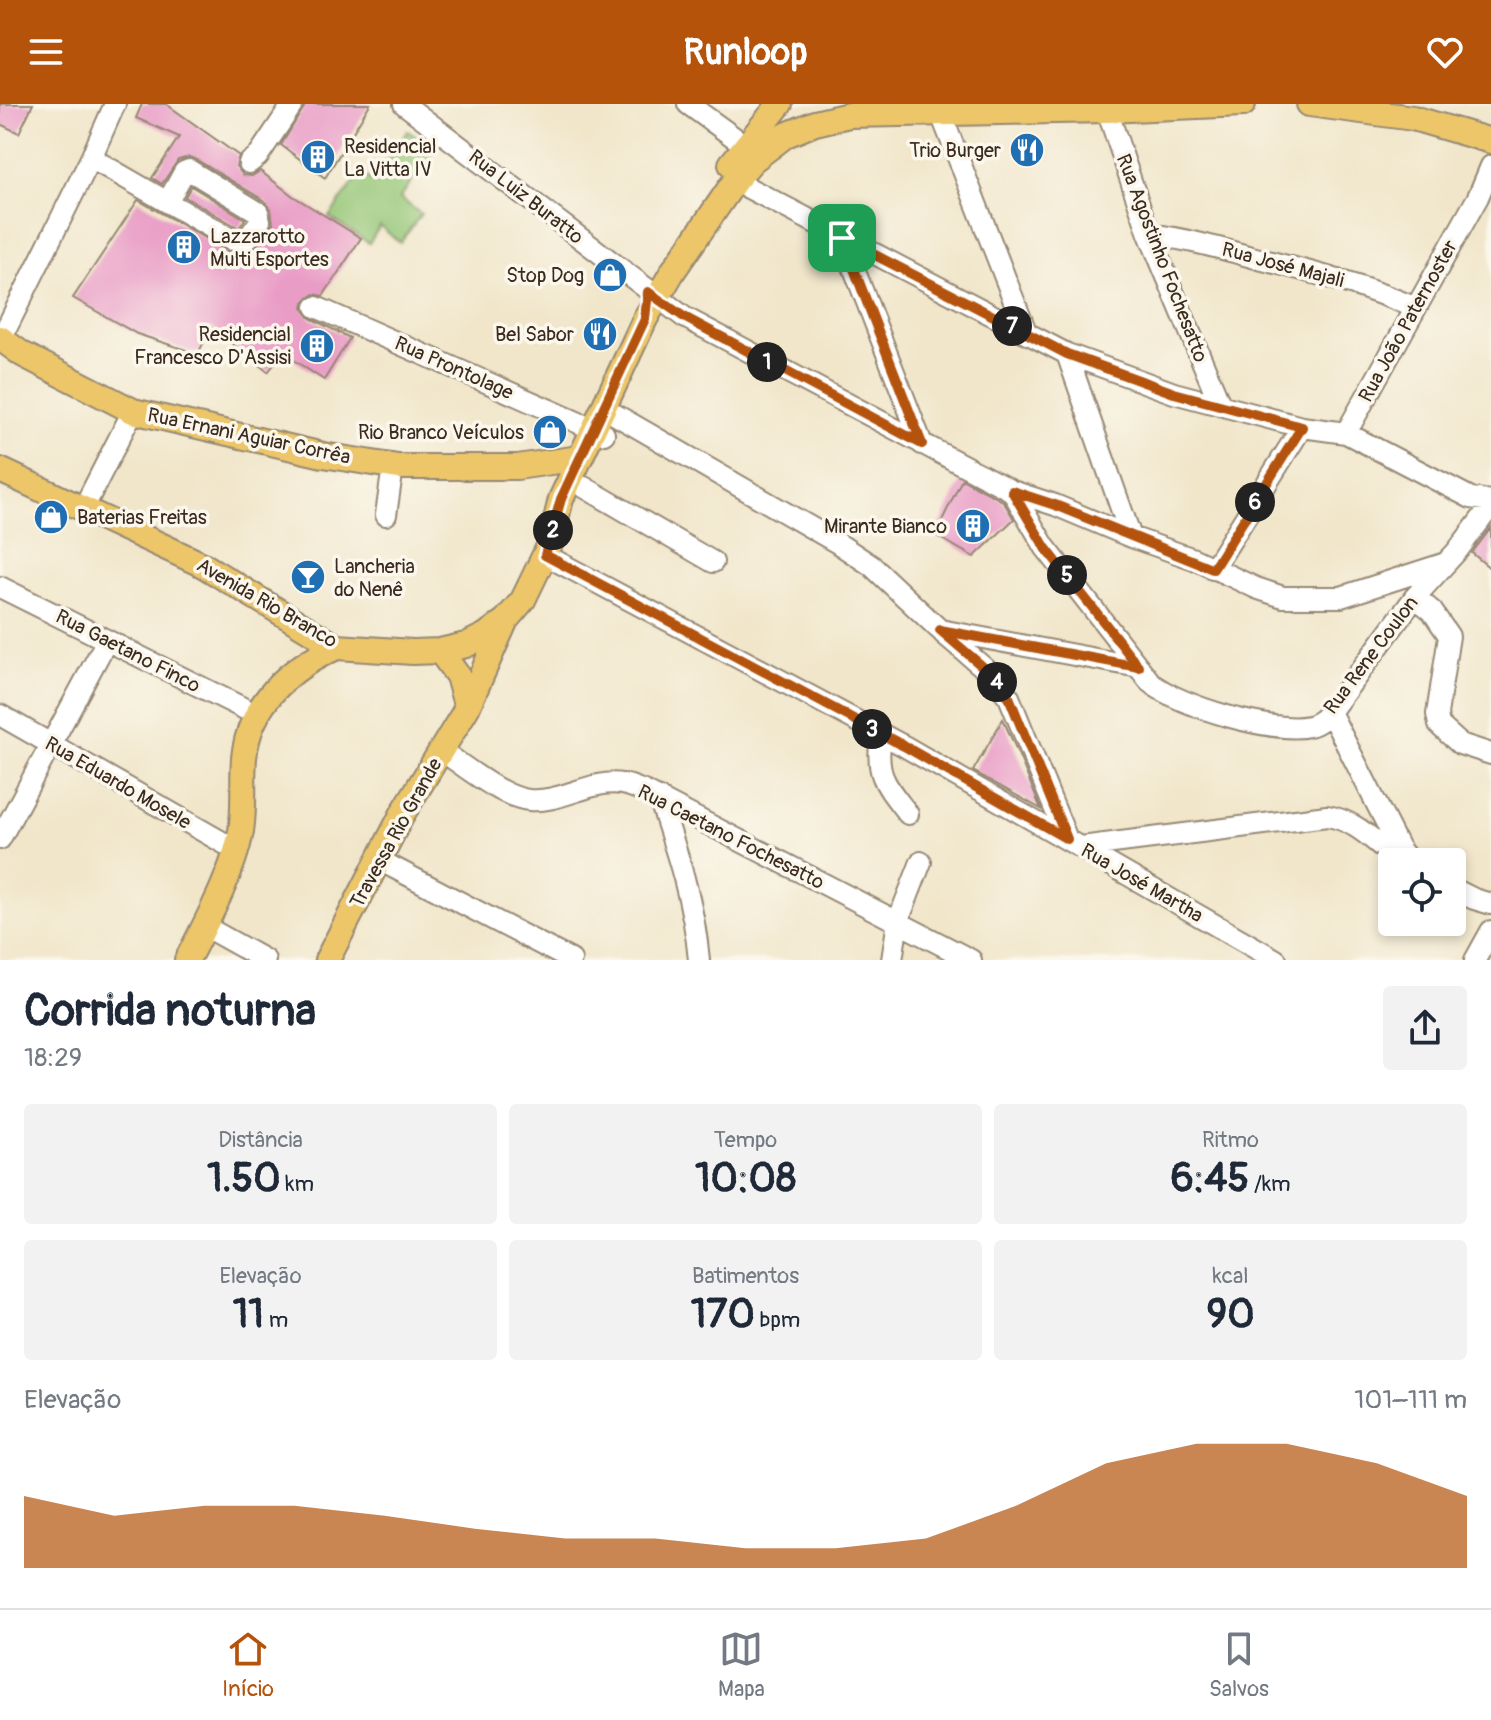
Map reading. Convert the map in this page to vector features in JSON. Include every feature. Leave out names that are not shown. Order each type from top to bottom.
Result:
[{"type":"main road","name":"Avenida Rio Branco","points":[[0,470],[203,565],[337,647],[440,651],[466,645],[506,620],[523,600],[584,487],[605,414],[650,304],[695,214],[780,104]]},
{"type":"main road","points":[[819,104],[849,115]]},
{"type":"main road","name":"Avenida Rio Branco","points":[[650,304],[752,161],[786,135],[815,123],[849,115],[1243,104]]},
{"type":"main road","points":[[1309,104],[1370,108],[1491,141]]},
{"type":"main road","name":"Rua Ernani Aguiar Corrêa","points":[[1,340],[133,411],[323,455],[393,466],[517,467],[579,458]]},
{"type":"main road","name":"Avenida Rio Branco","points":[[551,544],[561,499],[579,458],[605,414]]},
{"type":"main road","points":[[517,467],[542,479],[561,499]]},
{"type":"main road","name":"Travessa Rio Grande","points":[[327,960],[403,813],[467,708],[506,620]]},
{"type":"main road","points":[[187,960],[236,850],[244,807],[245,753],[257,715],[284,679],[317,655],[337,647]]},
{"type":"main road","points":[[440,651],[458,676],[467,708]]},
{"type":"street","points":[[249,163],[258,156],[293,104]]},
{"type":"street","name":"Rua Luiz Buratto","points":[[404,104],[650,304],[684,317],[1012,491],[1194,559],[1283,597],[1341,597],[1443,564],[1474,531],[1491,504]]},
{"type":"street","points":[[688,104],[746,146]]},
{"type":"street","points":[[1,340],[114,107]]},
{"type":"street","name":"Rua Agostinho Fochesatto","points":[[1107,110],[1149,234],[1220,404]]},
{"type":"street","points":[[941,114],[1027,334]]},
{"type":"street","points":[[91,158],[168,201]]},
{"type":"street","name":"Rua João Paternoster","points":[[1346,433],[1478,197],[1491,166]]},
{"type":"street","points":[[735,181],[1067,354],[1137,381],[1302,427],[1346,433],[1471,498],[1491,504]]},
{"type":"street","name":"Rua José Majali","points":[[1149,234],[1182,238],[1332,278],[1414,307]]},
{"type":"street","points":[[842,238],[922,444]]},
{"type":"street","name":"Rua Prontolage","points":[[316,307],[605,414],[836,542],[872,566],[989,672],[1009,697],[1074,843]]},
{"type":"street","points":[[1067,354],[1131,537]]},
{"type":"street","points":[[83,509],[133,411]]},
{"type":"street","points":[[1213,569],[1302,427]]},
{"type":"street","points":[[386,515],[393,466]]},
{"type":"street","points":[[584,487],[713,562]]},
{"type":"street","name":"Rua Rene Coulon","points":[[1012,491],[1045,547],[1151,683],[1163,692],[1237,718],[1293,728],[1318,723],[1330,712],[1443,564]]},
{"type":"street","name":"Rua José Martha","points":[[551,544],[1276,960]]},
{"type":"street","name":"Rua Gaetano Finco","points":[[0,587],[257,715]]},
{"type":"street","points":[[1415,597],[1432,611],[1449,636],[1437,714],[1439,725],[1460,744],[1491,754]]},
{"type":"street","points":[[940,630],[1139,667]]},
{"type":"street","points":[[0,839],[106,642]]},
{"type":"street","points":[[1330,712],[1399,848]]},
{"type":"street","name":"Rua Eduardo Mosele","points":[[0,715],[236,850]]},
{"type":"street","points":[[881,734],[879,758],[883,782],[908,814]]},
{"type":"street","name":"Rua Caetano Fochesatto","points":[[442,751],[496,787],[527,800],[553,799],[598,785],[621,783],[659,798],[971,960]]},
{"type":"street","points":[[659,798],[687,883],[696,920],[699,960]]},
{"type":"street","points":[[1074,843],[1327,816],[1357,825],[1385,848]]},
{"type":"street","points":[[379,860],[571,960]]},
{"type":"street","points":[[892,960],[898,921],[921,862]]},
{"type":"street","points":[[1466,895],[1491,904]]},
{"type":"street","points":[[204,926],[265,960]]},
{"type":"street","points":[[1475,960],[1491,931]]},
{"type":"green space","points":[[408,131],[434,149],[400,198],[421,214],[400,243],[380,226],[369,243],[329,217],[361,173],[372,181]]},
{"type":"building","points":[[0,104],[33,104],[19,133],[0,124]]},
{"type":"building","points":[[142,104],[166,104],[239,156],[236,166],[243,175],[252,176],[260,171],[293,196],[361,238],[323,296],[314,294],[304,302],[303,309],[310,318],[350,338],[324,380],[283,353],[268,372],[211,327],[198,354],[137,334],[73,298],[138,200],[231,253],[251,254],[273,224],[271,209],[265,201],[195,159],[178,160],[162,184],[152,178],[179,137],[136,118]]},
{"type":"building","name":"Residencial La Vitta IV","points":[[306,104],[370,104],[325,178],[281,145]]},
{"type":"building","points":[[191,186],[245,219],[239,228],[185,197]]},
{"type":"building","name":"Mirante Bianco","points":[[962,479],[1003,501],[1014,519],[974,557],[935,535]]},
{"type":"building","points":[[1491,528],[1491,569],[1472,553]]},
{"type":"building","points":[[1003,719],[1017,751],[1041,809],[973,771]]},
{"type":"place","name":"Trio Burger","points":[[1027,150]]},
{"type":"place","name":"Residencial La Vitta IV","points":[[318,157]]},
{"type":"place","name":"Lazzarotto Multi Esportes","points":[[184,247]]},
{"type":"place","name":"Stop Dog","points":[[610,275]]},
{"type":"place","name":"Bel Sabor","points":[[600,334]]},
{"type":"place","name":"Residencial Francesco D'Assisi","points":[[317,346]]},
{"type":"place","name":"Rio Branco Veículos","points":[[550,432]]},
{"type":"place","name":"Baterias Freitas","points":[[51,517]]},
{"type":"place","name":"Mirante Bianco","points":[[973,526]]},
{"type":"place","name":"Lancheria do Nenê","points":[[308,577]]},
{"type":"route","points":[[842,238],[1067,354],[1174,393],[1302,427],[1213,569],[1055,505],[1012,491],[1045,547],[1139,667],[940,630],[989,672],[1009,697],[1067,839],[904,746],[545,555],[561,499],[645,319],[648,292],[684,317],[922,444],[842,238]]}]
